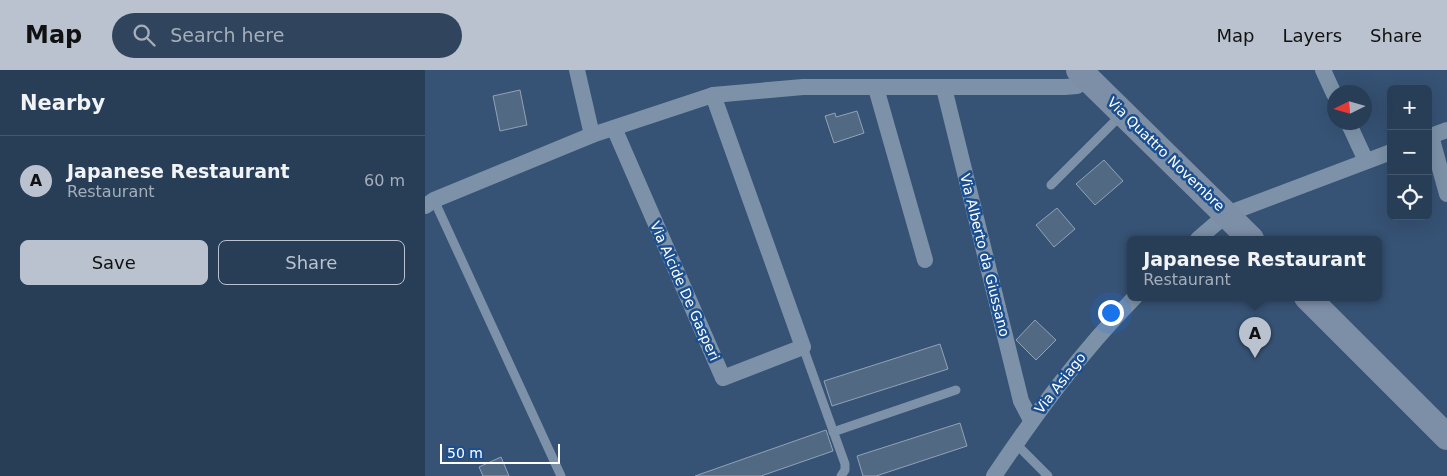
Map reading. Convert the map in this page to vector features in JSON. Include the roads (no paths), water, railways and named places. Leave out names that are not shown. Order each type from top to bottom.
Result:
[{"type":"main road","name":"Via Quattro Novembre","points":[[1083,74],[1248,236]]},
{"type":"main road","points":[[1311,301],[1447,437]]},
{"type":"street","points":[[577,70],[592,135]]},
{"type":"street","points":[[1323,70],[1330,85]]},
{"type":"street","points":[[429,203],[592,135],[713,95],[803,87],[1065,87],[1077,86],[1083,74]]},
{"type":"street","points":[[876,88],[925,260]]},
{"type":"street","name":"Via Alberto da Giussano","points":[[944,88],[1021,401],[1031,420]]},
{"type":"street","points":[[713,95],[803,346]]},
{"type":"street","name":"Via Alcide De Gasperi","points":[[614,128],[723,378],[803,346]]},
{"type":"street","points":[[1352,130],[1367,161]]},
{"type":"street","points":[[1432,136],[1447,130]]},
{"type":"street","points":[[1432,144],[1447,194]]},
{"type":"street","points":[[1201,236],[1227,214],[1387,154]]},
{"type":"street","name":"Via Asiago","points":[[994,476],[1031,420],[1101,331],[1131,301]]},
{"type":"lane","points":[[1051,185],[1123,113]]},
{"type":"lane","points":[[429,203],[561,476]]},
{"type":"lane","points":[[803,346],[845,464],[845,470],[841,476]]},
{"type":"lane","points":[[833,432],[956,390]]},
{"type":"lane","points":[[1016,444],[1048,476]]},
{"type":"place","name":"Japanese Restaurant","points":[[1255,358]]}]
